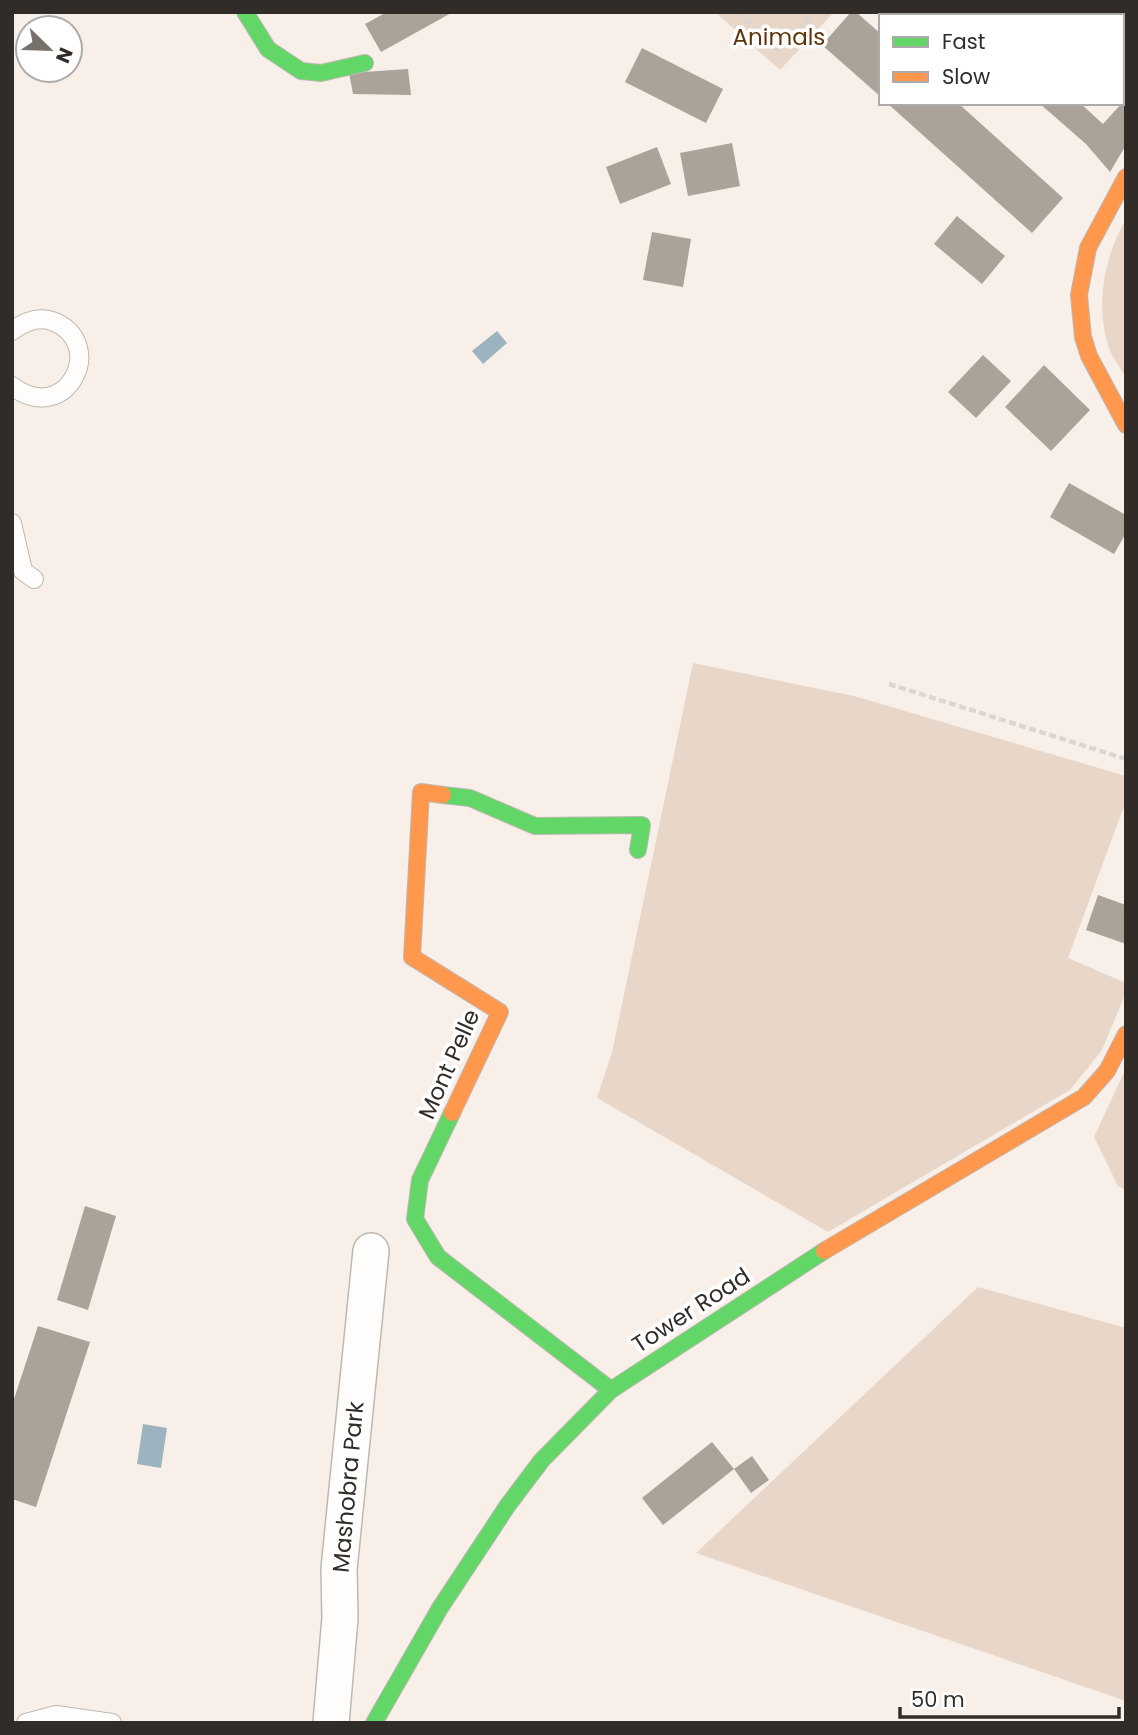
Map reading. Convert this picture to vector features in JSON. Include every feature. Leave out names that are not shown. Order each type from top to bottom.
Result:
[{"type":"street","points":[[244,12],[268,49],[301,71],[321,73],[365,63]]},
{"type":"street","points":[[1126,177],[1088,248],[1079,295],[1083,337],[1089,356],[1126,425]]},
{"type":"street","name":"Mont Pelle","points":[[611,1390],[438,1258],[415,1219],[421,1180],[500,1012],[412,957],[421,792],[470,798],[534,826],[642,825],[638,850]]},
{"type":"street","name":"Tower Road","points":[[374,1723],[440,1608],[508,1505],[542,1460],[611,1390],[846,1237],[1084,1097],[1107,1070],[1126,1034]]},
{"type":"street","name":"Mashobra Park","points":[[331,1723],[340,1618],[339,1569],[371,1251]]},
{"type":"lane","points":[[12,387],[36,398],[62,392],[78,371],[80,358],[71,333],[61,325],[48,320],[16,321]]},
{"type":"lane","points":[[12,523],[23,571],[34,579]]},
{"type":"lane","points":[[26,1723],[56,1715],[112,1723]]},
{"type":"path","points":[[737,12],[779,50],[815,12]]},
{"type":"path","points":[[889,684],[1126,759]]},
{"type":"green space","name":"Animals","points":[[715,12],[834,12],[780,70]]},
{"type":"green space","points":[[1126,219],[1126,378],[1109,349],[1104,329],[1102,296],[1112,248]]},
{"type":"green space","points":[[693,663],[854,696],[1126,776],[1126,801],[1068,958],[1126,983],[1126,992],[1102,1050],[1070,1090],[828,1232],[597,1098],[612,1052]]},
{"type":"green space","points":[[1126,1068],[1126,1190],[1118,1186],[1094,1137]]},
{"type":"green space","points":[[978,1287],[1126,1328],[1126,1701],[696,1553]]},
{"type":"water","points":[[497,331],[507,343],[483,364],[472,351]]},
{"type":"water","points":[[143,1424],[167,1428],[161,1468],[137,1464]]},
{"type":"building","points":[[387,12],[453,12],[381,52],[365,24]]},
{"type":"building","points":[[851,12],[856,12],[879,32],[879,95],[822,45]]},
{"type":"building","points":[[965,12],[1005,12],[1004,14]]},
{"type":"building","points":[[642,48],[723,89],[706,123],[625,82]]},
{"type":"building","points":[[408,69],[411,95],[353,94],[349,73]]},
{"type":"building","points":[[1126,96],[1126,145],[1110,172],[1086,144],[1041,105],[1082,105],[1103,124],[1120,105],[1124,105]]},
{"type":"building","points":[[889,105],[960,105],[1063,198],[1032,233]]},
{"type":"building","points":[[732,143],[740,186],[688,196],[680,153]]},
{"type":"building","points":[[657,147],[671,184],[620,204],[606,167]]},
{"type":"building","points":[[957,216],[1005,256],[982,284],[934,244]]},
{"type":"building","points":[[652,232],[691,239],[683,287],[643,280]]},
{"type":"building","points":[[983,355],[1011,381],[976,418],[948,392]]},
{"type":"building","points":[[1044,365],[1090,410],[1051,451],[1005,407]]},
{"type":"building","points":[[1069,483],[1126,515],[1126,533],[1114,554],[1050,517]]},
{"type":"building","points":[[1098,895],[1126,905],[1126,944],[1086,930]]},
{"type":"building","points":[[85,1206],[116,1216],[88,1310],[57,1300]]},
{"type":"building","points":[[38,1326],[90,1342],[36,1507],[12,1499],[12,1405]]},
{"type":"building","points":[[712,1442],[734,1469],[663,1525],[642,1498]]},
{"type":"building","points":[[752,1456],[769,1480],[751,1493],[734,1469]]},
{"type":"traffic: fast","points":[[245,12],[268,49],[301,71],[321,73],[365,63]]},
{"type":"traffic: fast","points":[[443,795],[470,798],[535,826],[642,825],[638,850]]},
{"type":"traffic: fast","points":[[452,1113],[420,1180],[415,1219],[438,1257],[611,1390]]},
{"type":"traffic: fast","points":[[374,1723],[440,1608],[508,1505],[542,1460],[611,1390],[824,1251]]},
{"type":"traffic: slow","points":[[1126,177],[1088,248],[1079,295],[1083,337],[1089,356],[1126,425]]},
{"type":"traffic: slow","points":[[443,795],[421,792],[412,957],[500,1012],[452,1113]]},
{"type":"traffic: slow","points":[[824,1251],[1084,1097],[1107,1071],[1126,1034]]}]
